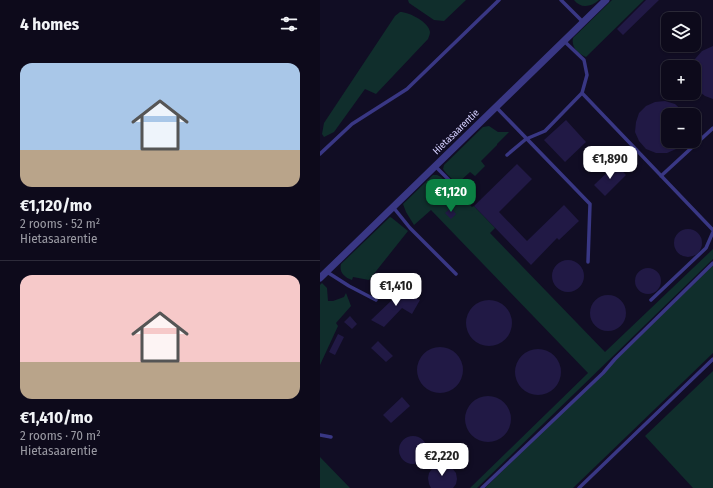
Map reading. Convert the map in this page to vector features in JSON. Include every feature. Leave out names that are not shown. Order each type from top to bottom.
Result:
[{"type":"street","name":"Hietasaarentie","points":[[320,278],[606,0]]},
{"type":"lane","points":[[320,154],[352,124],[407,89],[499,0]]},
{"type":"lane","points":[[561,0],[583,22]]},
{"type":"lane","points":[[507,155],[526,139],[545,131],[582,93],[588,75],[584,60],[564,41]]},
{"type":"lane","points":[[582,93],[713,231],[706,248],[651,300]]},
{"type":"lane","points":[[496,107],[590,204],[588,262]]},
{"type":"lane","points":[[661,176],[713,128]]},
{"type":"lane","points":[[435,166],[464,195]]},
{"type":"lane","points":[[393,207],[410,228],[456,274]]},
{"type":"lane","points":[[482,488],[603,373],[614,359],[713,263]]},
{"type":"lane","points":[[327,272],[349,286],[376,300]]},
{"type":"lane","points":[[579,488],[713,359]]},
{"type":"lane","points":[[320,435],[331,437]]},
{"type":"green space","points":[[408,0],[466,0],[444,21],[434,20],[409,3]]},
{"type":"green space","points":[[574,0],[599,0],[593,4],[583,6]]},
{"type":"green space","points":[[612,0],[644,0],[586,57],[583,56],[574,47],[573,38]]},
{"type":"green space","points":[[400,12],[404,12],[422,21],[429,28],[430,32],[428,39],[376,94],[365,89],[334,132],[324,137],[322,134],[324,123],[395,16]]},
{"type":"green space","points":[[489,126],[498,132],[509,132],[481,161],[485,166],[475,176],[470,172],[457,184],[443,169],[444,165],[483,127]]},
{"type":"green space","points":[[433,175],[441,177],[472,207],[474,206],[495,228],[490,233],[605,352],[713,249],[713,259],[477,488],[470,488],[588,373],[431,210],[414,225],[403,204]]},
{"type":"green space","points":[[390,217],[408,231],[369,280],[353,277],[352,280],[343,274],[341,272],[341,264]]},
{"type":"green space","points":[[713,265],[713,353],[573,488],[485,488]]},
{"type":"green space","points":[[322,283],[327,288],[328,301],[333,301],[344,297],[346,293],[351,306],[336,323],[338,326],[320,365],[320,285]]},
{"type":"green space","points":[[713,371],[713,488],[693,488],[645,436]]},
{"type":"green space","points":[[320,457],[350,488],[320,488]]},
{"type":"building","points":[[646,0],[659,0],[623,35],[617,29]]},
{"type":"building","points":[[713,46],[713,99],[701,93],[701,60],[695,60],[702,51]]},
{"type":"building","points":[[665,101],[675,104],[679,108],[661,108],[661,148],[677,148],[667,153],[656,153],[646,149],[639,141],[635,132],[639,113],[646,106],[655,102]]},
{"type":"building","points":[[566,120],[586,142],[565,162],[544,140]]},
{"type":"building","points":[[517,164],[532,179],[499,212],[527,241],[564,205],[579,221],[559,240],[557,238],[531,265],[474,206]]},
{"type":"building","points":[[616,164],[626,175],[605,196],[594,185]]},
{"type":"building","points":[[451,208],[456,214],[451,219],[445,213]]},
{"type":"building","points":[[688,229],[698,233],[702,243],[698,253],[688,257],[678,253],[674,243],[678,233]]},
{"type":"building","points":[[565,260],[571,260],[580,264],[584,276],[580,288],[571,292],[565,292],[556,288],[552,279],[552,273],[556,264]]},
{"type":"building","points":[[648,268],[657,272],[661,281],[657,290],[648,294],[639,290],[635,281],[639,272]]},
{"type":"building","points":[[399,288],[420,300],[412,314],[402,308],[384,327],[371,320],[392,300]]},
{"type":"building","points":[[612,295],[621,300],[625,306],[625,320],[621,326],[612,331],[604,331],[595,326],[591,320],[590,309],[595,300],[601,296]]},
{"type":"building","points":[[484,300],[494,300],[502,304],[508,310],[512,318],[512,328],[508,336],[502,342],[494,346],[484,346],[476,342],[470,336],[466,328],[466,318],[470,310],[476,304]]},
{"type":"building","points":[[350,316],[357,324],[352,329],[344,322]]},
{"type":"building","points":[[338,334],[344,337],[335,355],[329,352]]},
{"type":"building","points":[[378,341],[393,356],[386,362],[371,348]]},
{"type":"building","points":[[435,347],[445,347],[453,351],[459,357],[463,365],[463,375],[459,383],[453,389],[445,393],[435,393],[427,389],[421,383],[417,375],[417,365],[421,357],[427,351]]},
{"type":"building","points":[[533,349],[543,349],[551,353],[557,359],[561,367],[561,377],[557,385],[551,391],[543,395],[533,395],[525,391],[519,385],[515,377],[515,367],[519,359],[525,353]]},
{"type":"building","points":[[483,396],[493,396],[501,400],[507,406],[511,414],[511,424],[507,432],[501,438],[493,442],[483,442],[475,438],[469,432],[465,424],[465,414],[469,406],[475,400]]},
{"type":"building","points":[[402,397],[410,406],[391,423],[383,415]]},
{"type":"building","points":[[413,436],[423,440],[427,450],[423,460],[413,464],[403,460],[399,450],[403,440]]},
{"type":"building","points":[[442,464],[452,468],[456,473],[456,484],[453,488],[431,488],[428,478],[429,473],[432,469]]}]
